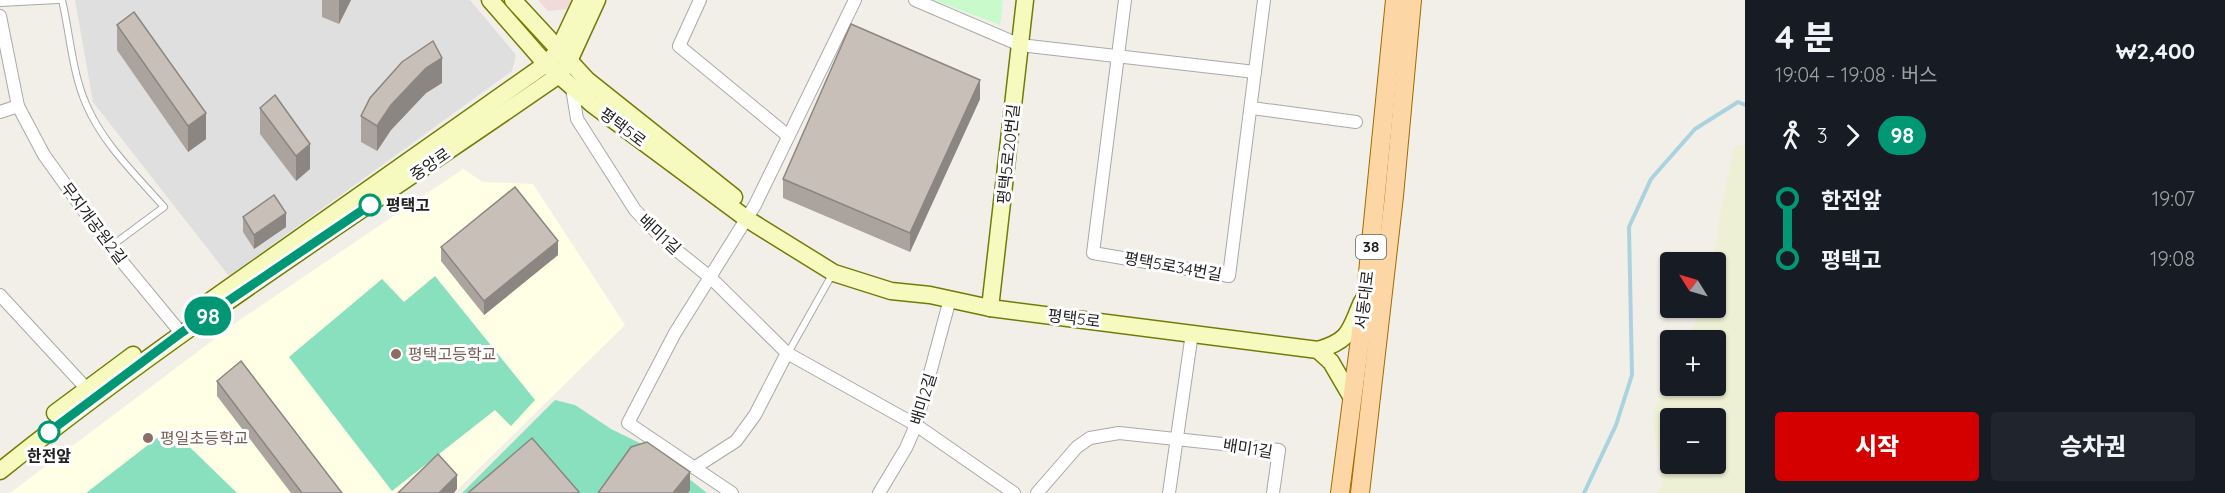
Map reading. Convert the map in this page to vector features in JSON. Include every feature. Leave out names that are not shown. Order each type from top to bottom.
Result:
[{"type":"main road","name":"서동대로","points":[[1340,493],[1366,293],[1395,0]]},
{"type":"main road","name":"서동대로","points":[[1360,493],[1394,196],[1412,0]]},
{"type":"street","name":"평택5로","points":[[490,0],[546,64],[572,88],[747,219],[834,273],[891,291],[950,299],[990,308],[1318,350]]},
{"type":"street","points":[[513,0],[587,80],[733,195],[747,219]]},
{"type":"street","name":"중앙로","points":[[0,456],[86,388],[560,75],[582,0]]},
{"type":"street","name":"중앙로","points":[[0,471],[178,329],[546,64],[564,56],[597,0]]},
{"type":"street","points":[[699,0],[680,46],[787,135]]},
{"type":"street","points":[[732,493],[628,423],[675,333],[747,219],[855,0]]},
{"type":"street","points":[[915,0],[1020,45],[1255,72]]},
{"type":"street","name":"평택5로20번길","points":[[990,308],[1025,0]]},
{"type":"street","name":"평택5로34번길","points":[[1125,0],[1093,253],[1229,276],[1264,0]]},
{"type":"street","name":"무지개공원2길","points":[[0,16],[18,106],[44,154],[110,247],[178,329]]},
{"type":"street","name":"배미1길","points":[[572,88],[577,119],[634,210],[665,241],[711,278],[787,353],[916,425],[1014,493]]},
{"type":"street","points":[[0,112],[18,106]]},
{"type":"street","points":[[1252,108],[1356,122]]},
{"type":"street","points":[[1352,398],[1331,362],[1318,350],[1333,345],[1348,335],[1366,293]]},
{"type":"street","points":[[0,295],[86,388]]},
{"type":"street","name":"배미2길","points":[[879,493],[906,448],[916,425],[950,299]]},
{"type":"street","points":[[1169,493],[1192,333]]},
{"type":"street","points":[[694,468],[735,441],[755,415],[787,353]]},
{"type":"street","name":"배미1길","points":[[1037,493],[1077,447],[1090,438],[1119,433],[1279,450],[1273,493]]},
{"type":"lane","points":[[0,3],[58,0]]},
{"type":"lane","points":[[63,0],[68,34],[86,104],[113,150],[164,207],[110,247]]},
{"type":"lane","points":[[787,353],[834,273]]},
{"type":"shaded area","points":[[75,0],[470,0],[516,55],[512,71],[229,276],[93,102]]},
{"type":"shaded area","points":[[538,0],[572,0],[568,9],[548,11]]},
{"type":"shaded area","points":[[1745,145],[1745,493],[1658,493],[1662,485],[1660,474],[1726,474],[1726,408],[1660,408],[1660,471],[1652,414],[1661,396],[1726,396],[1726,330],[1692,330],[1697,318],[1726,318],[1726,252],[1714,252],[1734,146]]},
{"type":"shaded area","name":"평택고등학교","points":[[463,169],[483,182],[533,184],[625,325],[454,493],[10,493],[237,322]]},
{"type":"green space","points":[[934,0],[1003,0],[1000,25]]},
{"type":"green space","points":[[435,276],[535,400],[511,426],[495,410],[392,491],[289,357],[382,279],[404,302]]},
{"type":"green space","points":[[555,400],[575,405],[611,429],[650,448],[707,493],[462,493]]},
{"type":"green space","points":[[170,428],[237,493],[86,493]]},
{"type":"building","points":[[134,12],[206,113],[188,126],[117,25]]},
{"type":"building","points":[[851,24],[980,80],[910,233],[783,179]]},
{"type":"building","points":[[433,41],[442,58],[426,68],[391,105],[377,126],[361,116],[370,98],[402,62]]},
{"type":"building","points":[[275,95],[310,144],[296,156],[260,108]]},
{"type":"building","points":[[515,187],[558,241],[484,301],[441,247]]},
{"type":"building","points":[[274,195],[286,213],[254,235],[243,217]]},
{"type":"building","points":[[241,361],[342,493],[302,493],[217,381]]},
{"type":"building","points":[[532,438],[579,492],[468,493]]},
{"type":"building","points":[[647,442],[690,472],[673,493],[598,493],[631,447]]},
{"type":"building","points":[[438,454],[457,475],[439,493],[398,493]]},
{"type":"waterway","points":[[1584,493],[1616,425],[1632,375],[1629,227],[1651,179],[1695,129],[1738,102],[1745,105]]},
{"type":"bus line","name":"98","points":[[49,432],[181,333],[370,205]]},
{"type":"place","name":"평택고","points":[[370,205]]},
{"type":"place","name":"평택고등학교","points":[[396,354]]},
{"type":"place","name":"한전앞","points":[[49,432]]},
{"type":"place","name":"평일초등학교","points":[[148,438]]}]
